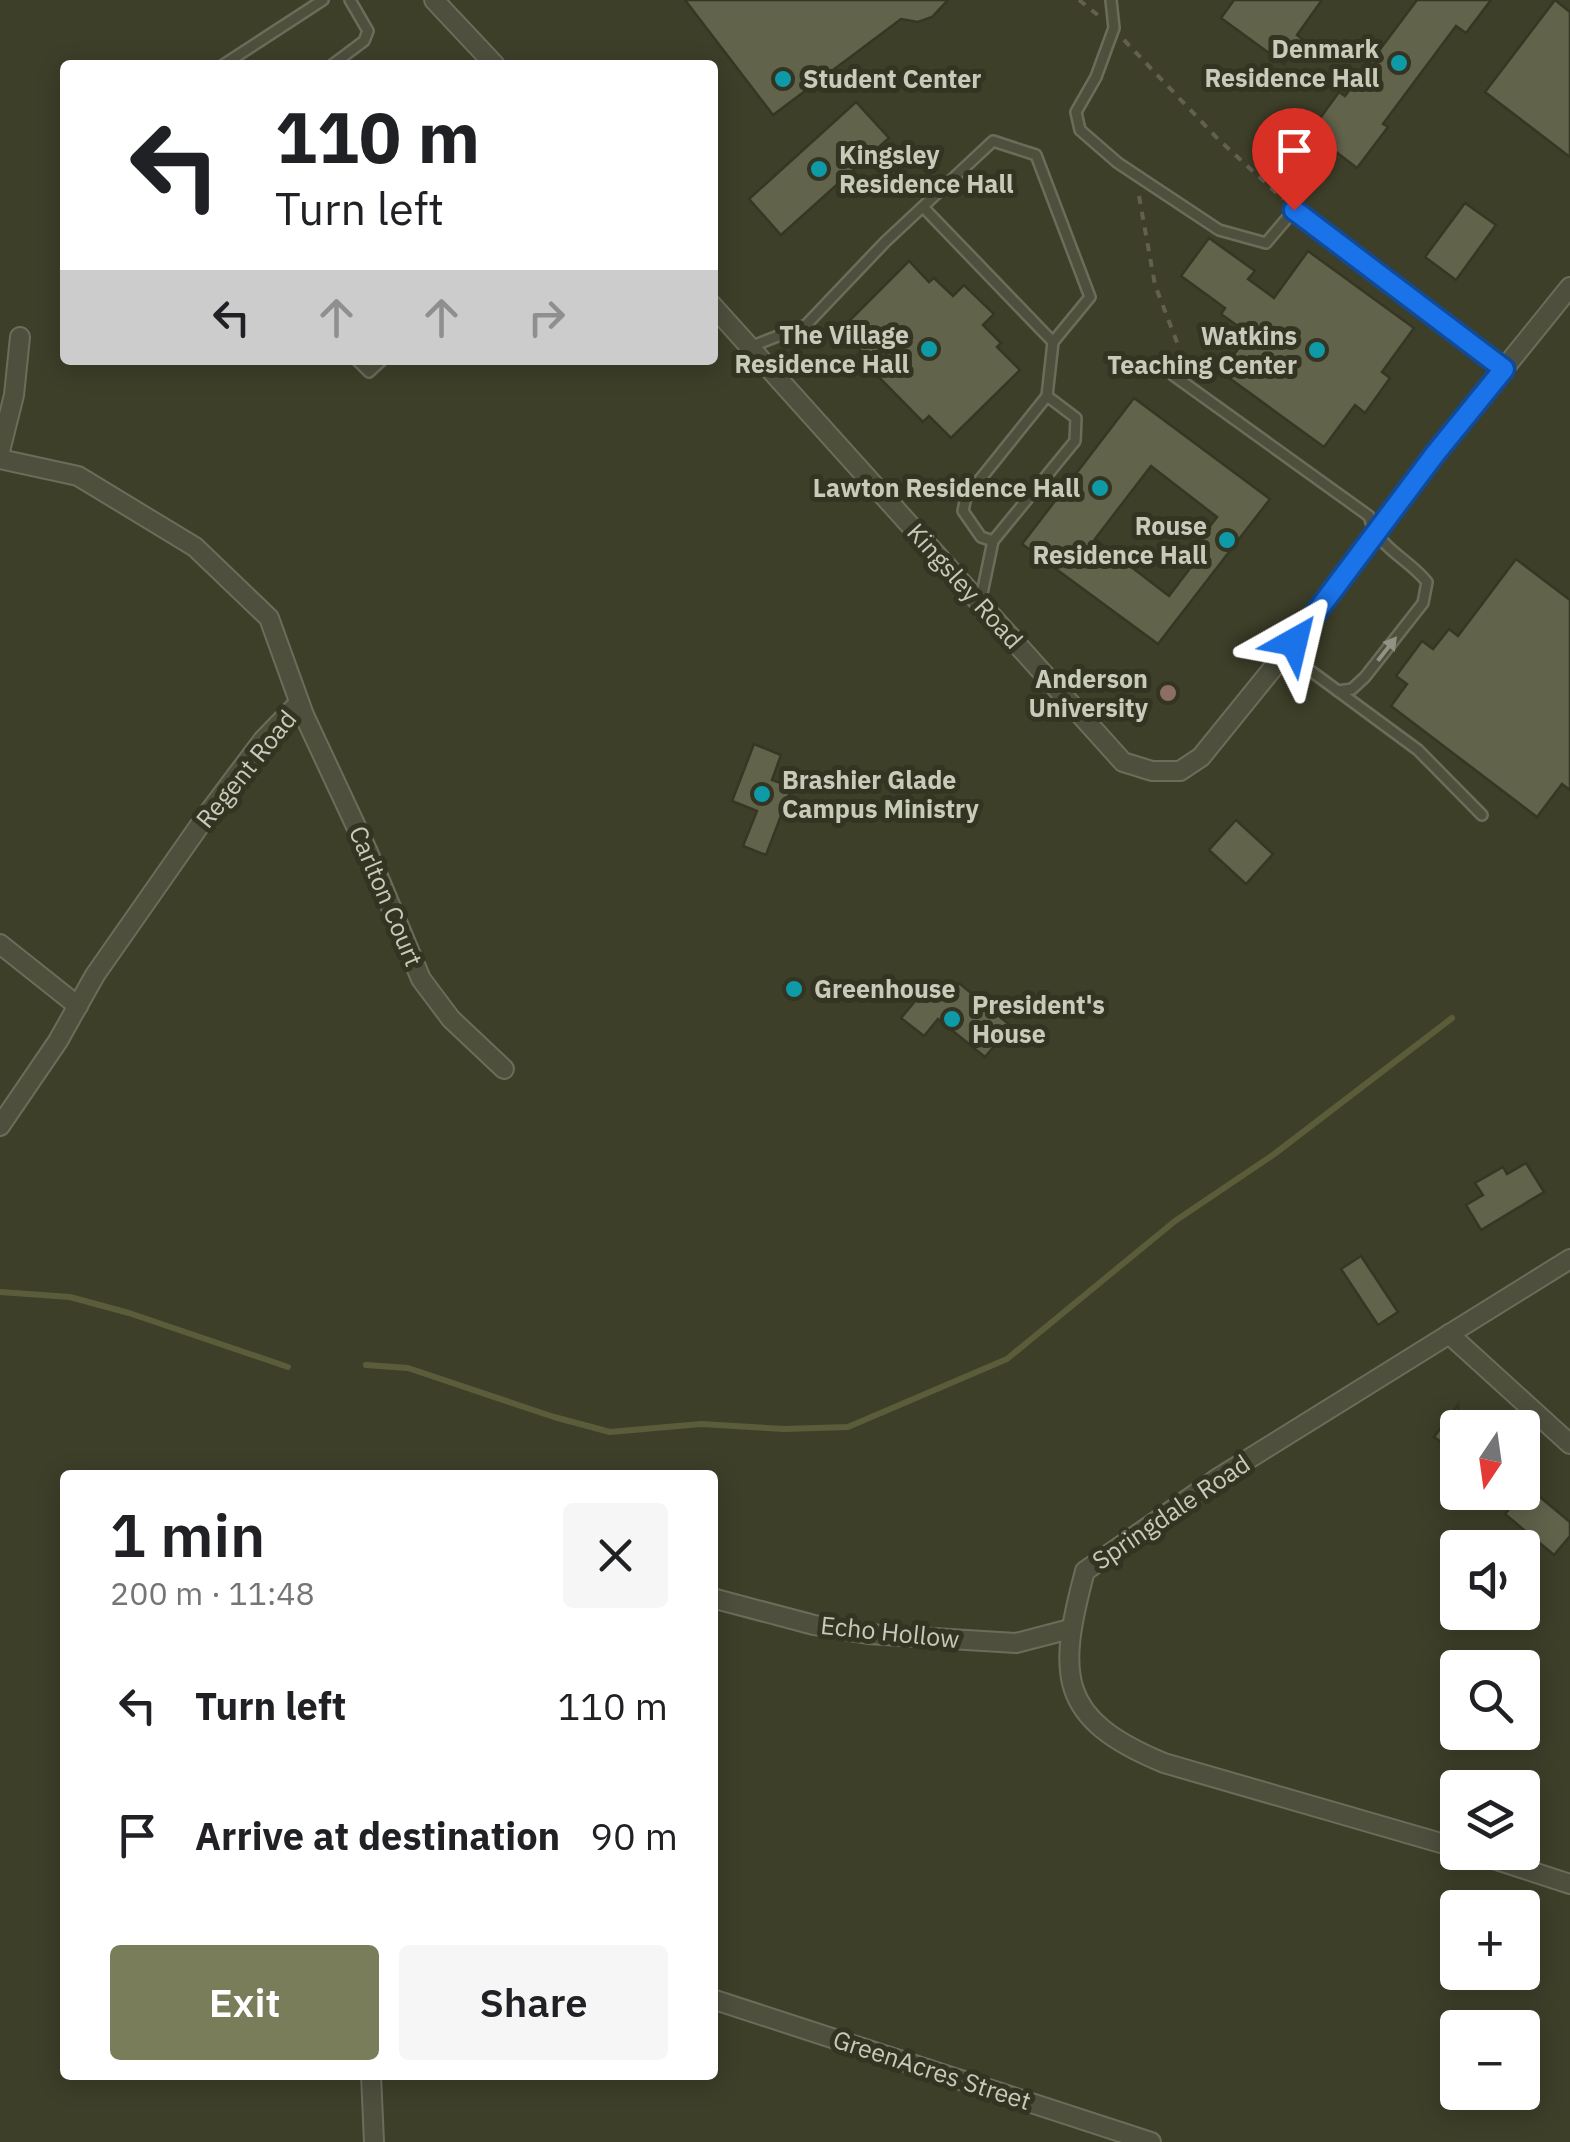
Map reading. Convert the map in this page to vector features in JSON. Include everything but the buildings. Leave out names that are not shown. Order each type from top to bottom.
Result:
[{"type":"street","points":[[434,0],[489,60]]},
{"type":"street","name":"Kingsley Road","points":[[718,311],[1124,762],[1152,771],[1180,771],[1201,757],[1570,287]]},
{"type":"street","points":[[0,450],[14,394],[20,338]]},
{"type":"street","name":"Regent Road","points":[[0,459],[78,476],[195,547],[269,618],[299,702],[263,740],[209,812],[96,975],[0,1126]]},
{"type":"street","name":"Carlton Court","points":[[299,702],[421,979],[451,1019],[504,1069]]},
{"type":"street","points":[[0,944],[78,1006]]},
{"type":"street","name":"Springdale Road","points":[[1440,1843],[1164,1763],[1130,1749],[1098,1729],[1071,1687],[1070,1628],[1085,1571],[1218,1478],[1570,1259]]},
{"type":"street","points":[[1449,1334],[1570,1444]]},
{"type":"street","name":"Echo Hollow","points":[[718,1600],[814,1625],[868,1634],[1016,1642],[1070,1628]]},
{"type":"street","points":[[1527,1870],[1570,1884]]},
{"type":"street","name":"GreenAcres Street","points":[[718,2001],[1151,2142]]},
{"type":"street","points":[[371,2080],[374,2142]]},
{"type":"lane","points":[[231,60],[323,0]]},
{"type":"lane","points":[[339,60],[364,41],[368,31],[350,0]]},
{"type":"lane","points":[[1111,0],[1114,28],[1096,77],[1076,112],[1080,130],[1136,175],[1219,230],[1266,242],[1294,210],[1504,369]]},
{"type":"lane","points":[[750,347],[806,325],[994,141],[1036,155],[1090,297],[1053,342],[1047,396],[966,496],[963,511],[981,537],[993,541]]},
{"type":"lane","points":[[923,207],[1053,342]]},
{"type":"lane","points":[[1174,375],[1369,516],[1374,536],[1418,570],[1427,582],[1423,604],[1365,677],[1352,688],[1338,691]]},
{"type":"lane","points":[[980,603],[993,541],[1075,440],[1076,418],[1047,396]]},
{"type":"lane","points":[[1285,652],[1418,750],[1482,814]]},
{"type":"path","points":[[1080,0],[1114,28],[1218,139],[1294,210]]},
{"type":"path","points":[[1136,175],[1154,285],[1178,345]]},
{"type":"waterway","points":[[366,1365],[408,1368],[610,1432],[701,1424],[784,1429],[848,1427],[1007,1359],[1175,1221],[1273,1155],[1452,1018]]},
{"type":"waterway","points":[[0,1292],[70,1297],[288,1367]]},
{"type":"place","name":"Denmark Residence Hall","points":[[1399,63]]},
{"type":"place","name":"Student Center","points":[[783,79]]},
{"type":"place","name":"Kingsley Residence Hall","points":[[819,169]]},
{"type":"place","name":"The Village Residence Hall","points":[[929,349]]},
{"type":"place","name":"Watkins Teaching Center","points":[[1317,350]]},
{"type":"place","name":"Lawton Residence Hall","points":[[1100,488]]},
{"type":"place","name":"Rouse Residence Hall","points":[[1227,540]]},
{"type":"place","name":"Anderson University","points":[[1168,693]]},
{"type":"place","name":"Brashier Glade Campus Ministry","points":[[762,794]]},
{"type":"place","name":"Greenhouse","points":[[794,989]]},
{"type":"place","name":"President's House","points":[[952,1019]]},
{"type":"route","points":[[1294,210],[1504,369],[1294,642]]}]
